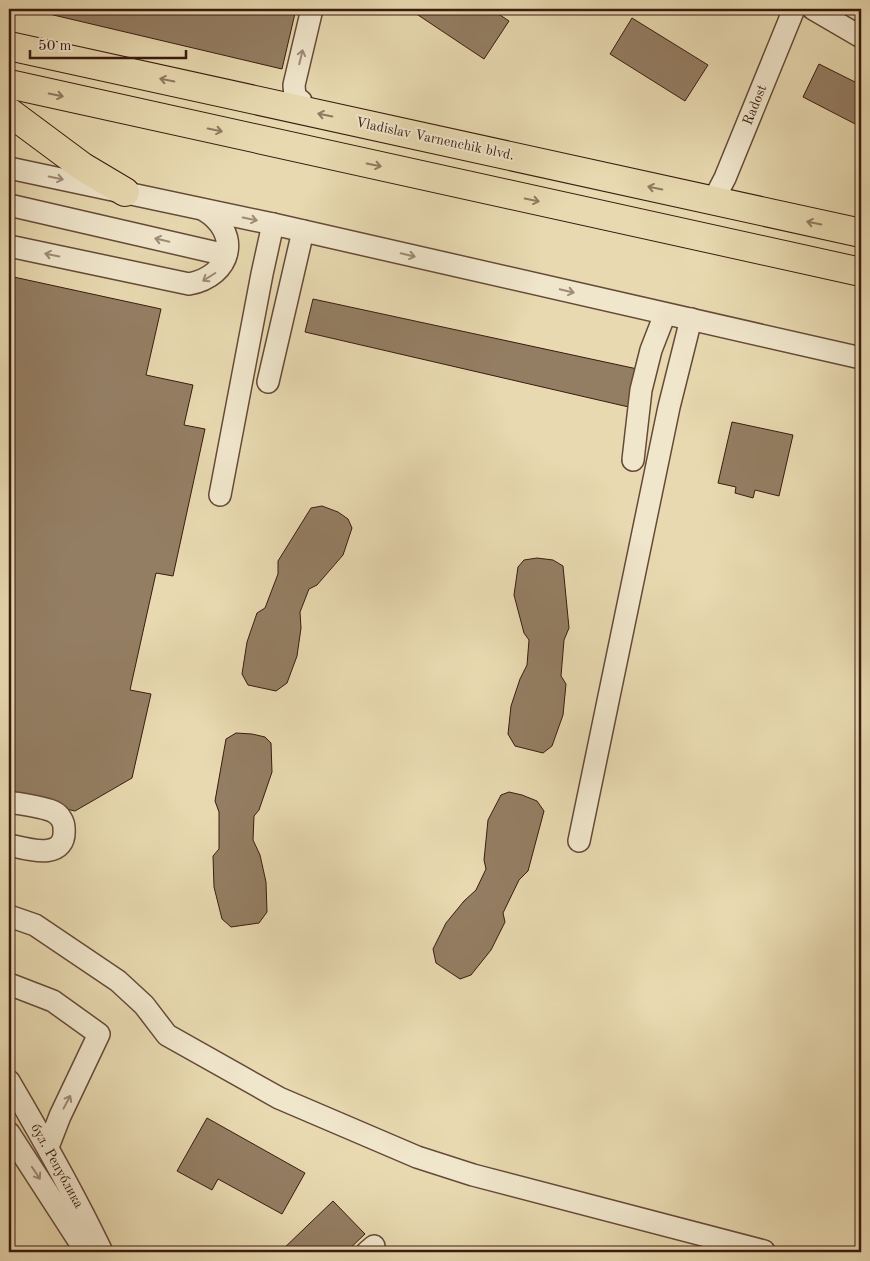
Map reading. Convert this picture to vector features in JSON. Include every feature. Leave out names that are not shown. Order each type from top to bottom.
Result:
[{"type":"main road","name":"Vladislav Varnenchik blvd.","points":[[9,46],[861,233]]},
{"type":"main road","points":[[9,84],[861,272]]},
{"type":"main road","points":[[9,112],[83,167],[125,192]]},
{"type":"street","points":[[301,101],[295,98],[294,85],[312,9]]},
{"type":"street","name":"Radost","points":[[714,201],[794,9]]},
{"type":"street","points":[[813,9],[861,37]]},
{"type":"street","points":[[9,168],[273,224],[861,358]]},
{"type":"street","points":[[9,205],[226,255]]},
{"type":"street","points":[[9,246],[189,284],[202,282],[216,273],[226,255],[228,242],[223,227],[215,217],[204,210]]},
{"type":"street","points":[[220,495],[273,224]]},
{"type":"street","points":[[268,382],[303,231]]},
{"type":"street","points":[[633,460],[641,390],[652,350],[665,314]]},
{"type":"street","points":[[578,841],[669,407],[691,319]]},
{"type":"street","points":[[9,802],[54,812],[61,818],[64,829],[61,842],[54,849],[48,851],[38,851],[9,845]]},
{"type":"street","points":[[9,916],[35,925],[118,981],[144,1005],[167,1035],[279,1098],[417,1157],[445,1166],[491,1180],[764,1251]]},
{"type":"street","points":[[9,984],[53,1001],[99,1034],[60,1116],[48,1147]]},
{"type":"street","name":"бул. Република","points":[[9,1081],[48,1147],[86,1217],[102,1252]]},
{"type":"street","points":[[9,1133],[86,1252]]},
{"type":"building","points":[[28,9],[296,9],[282,69]]},
{"type":"building","points":[[409,9],[491,9],[509,21],[484,59]]},
{"type":"building","points":[[632,18],[708,65],[685,101],[610,54]]},
{"type":"building","points":[[819,64],[861,85],[861,127],[803,97]]},
{"type":"building","points":[[9,276],[161,309],[146,375],[193,385],[184,425],[205,429],[173,576],[156,573],[130,690],[151,694],[132,778],[75,811],[9,796]]},
{"type":"building","points":[[313,299],[642,370],[633,408],[305,332]]},
{"type":"building","points":[[732,422],[793,435],[779,496],[755,490],[753,498],[735,493],[736,487],[718,483]]},
{"type":"building","points":[[322,506],[338,512],[348,519],[352,528],[343,555],[317,585],[309,589],[300,612],[301,628],[297,656],[287,683],[276,691],[248,685],[242,674],[247,642],[257,613],[265,608],[278,574],[278,561],[311,508]]},
{"type":"building","points":[[537,558],[553,560],[563,566],[569,628],[564,640],[561,676],[566,684],[563,715],[552,746],[543,753],[515,746],[508,734],[511,706],[527,665],[529,640],[524,633],[514,595],[518,567],[524,560]]},
{"type":"building","points":[[236,733],[265,737],[271,743],[272,772],[259,810],[254,816],[253,840],[260,855],[266,882],[267,912],[259,923],[231,927],[222,919],[214,887],[213,856],[219,849],[219,812],[215,801],[226,739]]},
{"type":"building","points":[[509,792],[537,801],[544,811],[528,871],[519,880],[503,913],[505,922],[491,950],[471,975],[460,979],[436,963],[433,949],[446,923],[476,890],[486,869],[484,860],[488,820],[501,795]]},
{"type":"building","points":[[207,1118],[305,1173],[282,1214],[218,1179],[212,1190],[177,1171]]},
{"type":"building","points":[[333,1201],[365,1234],[346,1252],[280,1252]]}]
